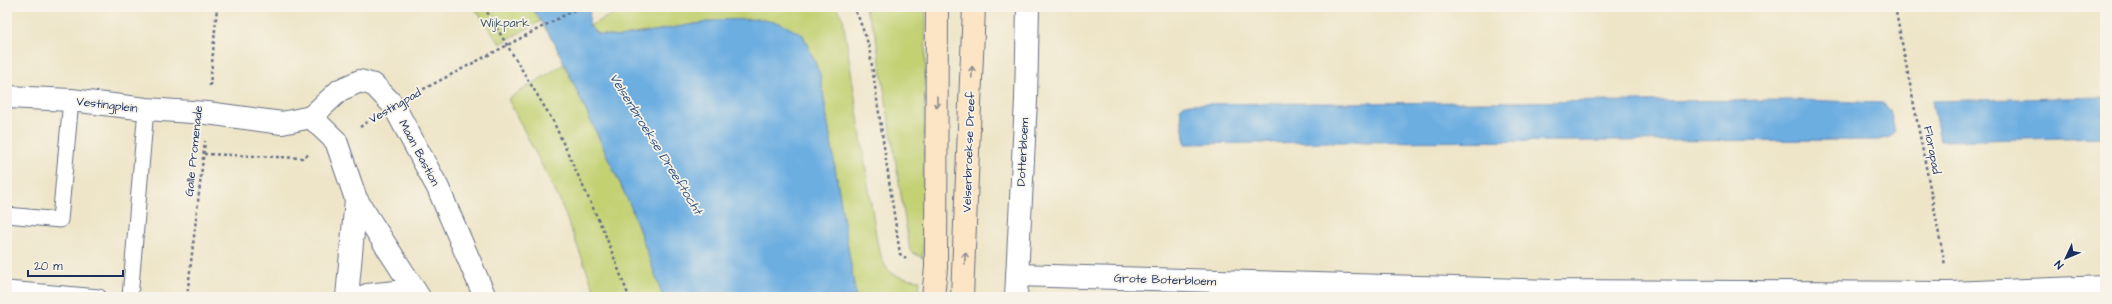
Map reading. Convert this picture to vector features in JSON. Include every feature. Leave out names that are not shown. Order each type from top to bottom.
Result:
[{"type":"main road","points":[[933,297],[936,268],[937,7]]},
{"type":"main road","name":"Velserbroekse Dreef","points":[[962,297],[974,7]]},
{"type":"street","name":"Dotterbloem","points":[[1016,297],[1026,100],[1028,7]]},
{"type":"street","name":"Maan Bastion","points":[[311,117],[340,90],[360,81],[374,85],[394,106],[438,188],[485,297]]},
{"type":"street","name":"Vestingplein","points":[[7,97],[71,100],[146,109],[207,114]]},
{"type":"street","points":[[207,114],[282,123],[311,117],[336,141],[356,199],[419,297]]},
{"type":"street","points":[[347,297],[356,199]]},
{"type":"street","name":"Grote Boterbloem","points":[[1018,275],[1552,294],[1950,293],[2105,287]]},
{"type":"street","points":[[363,297],[367,295],[396,292],[407,297]]},
{"type":"lane","points":[[7,215],[60,220],[71,100]]},
{"type":"lane","points":[[130,297],[146,109]]},
{"type":"lane","points":[[7,289],[99,297]]},
{"type":"path","name":"Galle Promenade","points":[[187,297],[204,154],[217,7]]},
{"type":"path","points":[[484,7],[553,121],[605,234],[629,297]]},
{"type":"path","name":"Vestingpad","points":[[204,154],[302,158],[336,141],[394,106],[580,7]]},
{"type":"path","points":[[852,7],[858,16],[869,46],[900,254],[919,267],[936,268]]},
{"type":"path","name":"Florapad","points":[[1895,7],[1950,293]]},
{"type":"green space","name":"Wijkpark","points":[[474,7],[565,7],[500,44]]},
{"type":"green space","points":[[627,7],[836,7],[843,19],[877,242],[886,266],[894,275],[920,280],[919,297],[856,297],[820,74],[803,35],[719,20],[618,37],[598,34],[589,26]]},
{"type":"green space","points":[[864,7],[926,7],[923,258],[910,251],[875,32]]},
{"type":"green space","points":[[564,64],[631,207],[663,297],[597,297],[560,201],[508,99]]},
{"type":"water","name":"Velserbroekse Dreeftocht","points":[[532,7],[590,7],[589,26],[599,34],[618,37],[719,20],[758,19],[780,23],[803,35],[820,74],[856,297],[663,297],[631,207],[555,44]]},
{"type":"water","points":[[2105,97],[2105,137],[1940,141],[1932,101]]},
{"type":"water","points":[[1800,100],[1883,103],[1890,110],[1895,132],[1890,137],[1878,140],[1185,144],[1180,108],[1185,104]]}]
